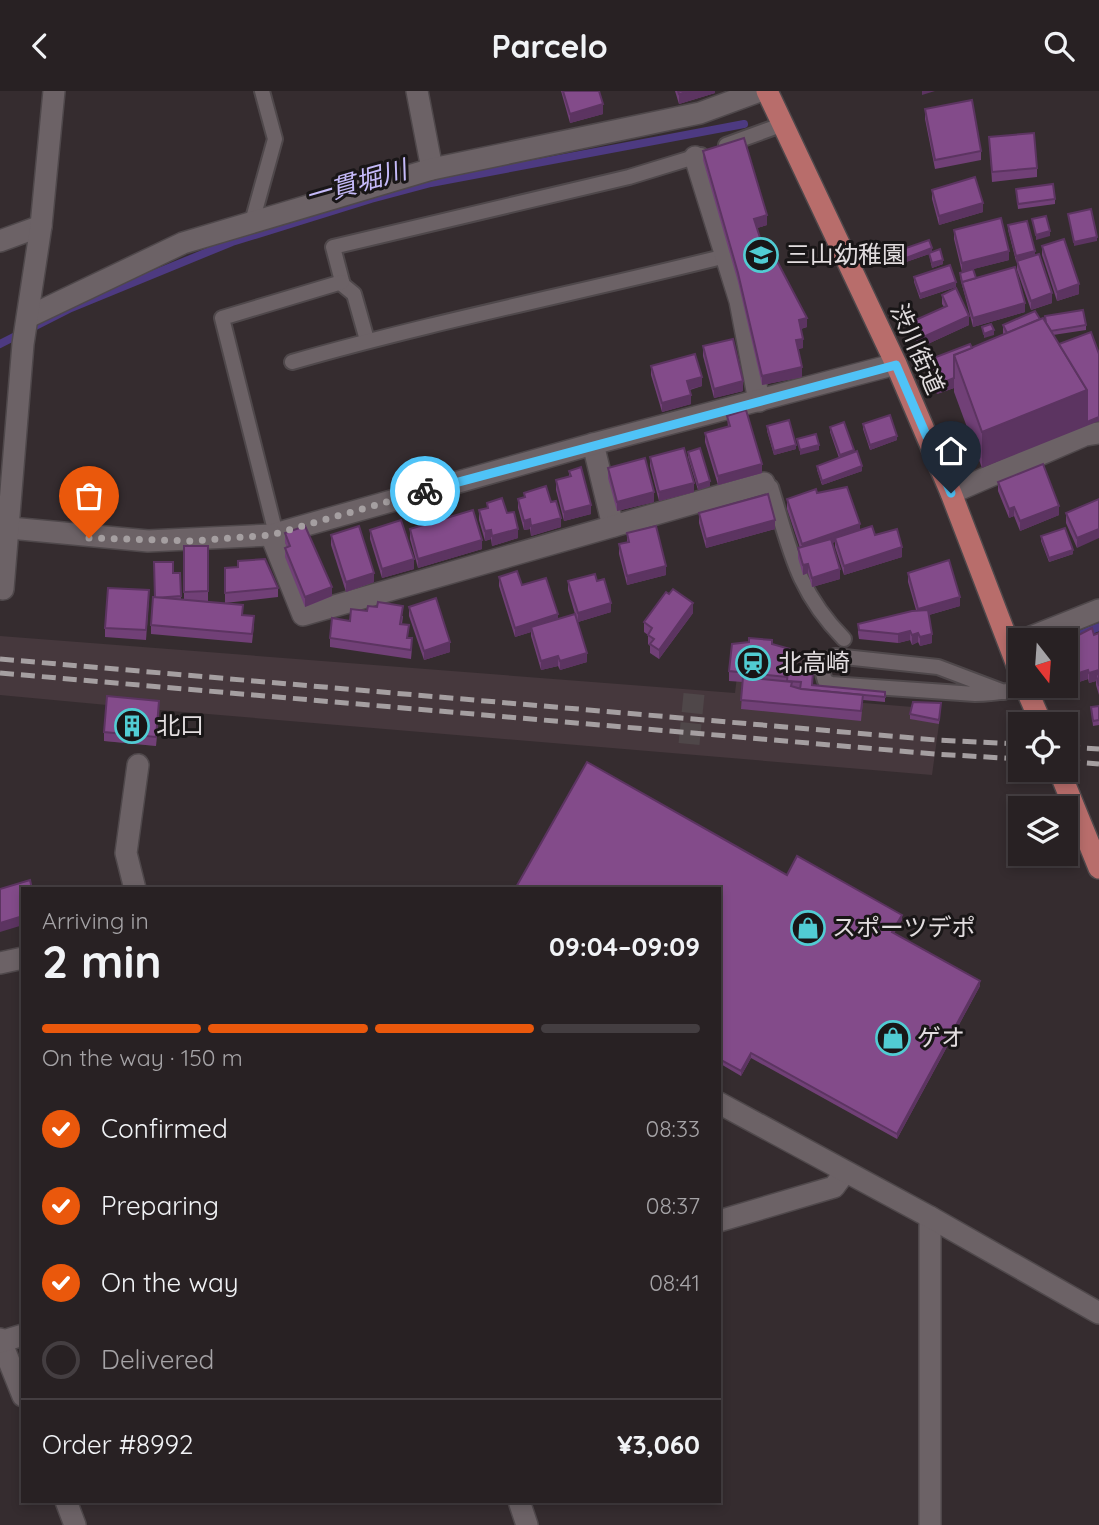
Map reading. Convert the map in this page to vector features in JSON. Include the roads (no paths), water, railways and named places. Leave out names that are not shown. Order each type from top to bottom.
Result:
[{"type":"main road","name":"渋川街道","points":[[767,91],[896,365],[1011,628]]},
{"type":"main road","points":[[1065,782],[1093,839],[1099,867]]},
{"type":"street","points":[[418,91],[432,169]]},
{"type":"street","points":[[26,329],[183,243],[432,169],[700,113],[760,91]]},
{"type":"street","points":[[4,589],[26,329],[56,92]]},
{"type":"street","points":[[695,157],[740,301],[759,401]]},
{"type":"street","points":[[0,241],[41,226]]},
{"type":"street","points":[[10,528],[148,541],[273,534],[593,444],[896,365]]},
{"type":"street","points":[[951,493],[1085,435],[1099,433]]},
{"type":"street","points":[[593,444],[613,526]]},
{"type":"street","points":[[273,534],[303,615],[764,483]]},
{"type":"street","points":[[1053,628],[1099,610]]},
{"type":"street","points":[[134,887],[126,853],[138,765]]},
{"type":"street","points":[[0,963],[21,958]]},
{"type":"street","points":[[721,1104],[930,1217],[1099,1314]]},
{"type":"street","points":[[721,1220],[834,1187],[845,1172]]},
{"type":"street","points":[[930,1217],[930,1525]]},
{"type":"street","points":[[21,1336],[0,1341],[21,1391]]},
{"type":"street","points":[[67,1503],[75,1525]]},
{"type":"street","points":[[520,1503],[527,1525]]},
{"type":"lane","points":[[252,222],[275,139],[262,91]]},
{"type":"lane","points":[[368,340],[354,294],[342,282],[332,247],[629,177],[695,157],[781,125]]},
{"type":"lane","points":[[292,362],[368,340],[726,256]]},
{"type":"lane","points":[[273,534],[222,318],[342,282]]},
{"type":"lane","points":[[764,483],[771,487],[801,582],[825,618],[845,639]]},
{"type":"lane","points":[[1004,692],[939,667],[915,663],[835,656],[829,659],[822,670],[825,681],[831,684],[975,694],[1004,692],[1008,690]]},
{"type":"waterway","name":"一貫堀川","points":[[0,344],[71,308],[232,242],[371,199],[431,183],[744,124]]},
{"type":"waterway","name":"一貫堀川","points":[[1078,635],[1099,627]]},
{"type":"tunnel","points":[[689,744],[694,694]]},
{"type":"railway","points":[[0,659],[936,740],[1008,743]]},
{"type":"railway","points":[[0,673],[1008,758]]},
{"type":"railway","points":[[1078,748],[1099,749]]},
{"type":"railway","points":[[1078,762],[1099,764]]},
{"type":"place","name":"三山幼稚園","points":[[761,255]]},
{"type":"place","name":"北高崎","points":[[753,663]]},
{"type":"place","name":"北口","points":[[132,726]]},
{"type":"place","name":"スポーツデポ","points":[[808,928]]},
{"type":"place","name":"ゲオ","points":[[893,1038]]}]
